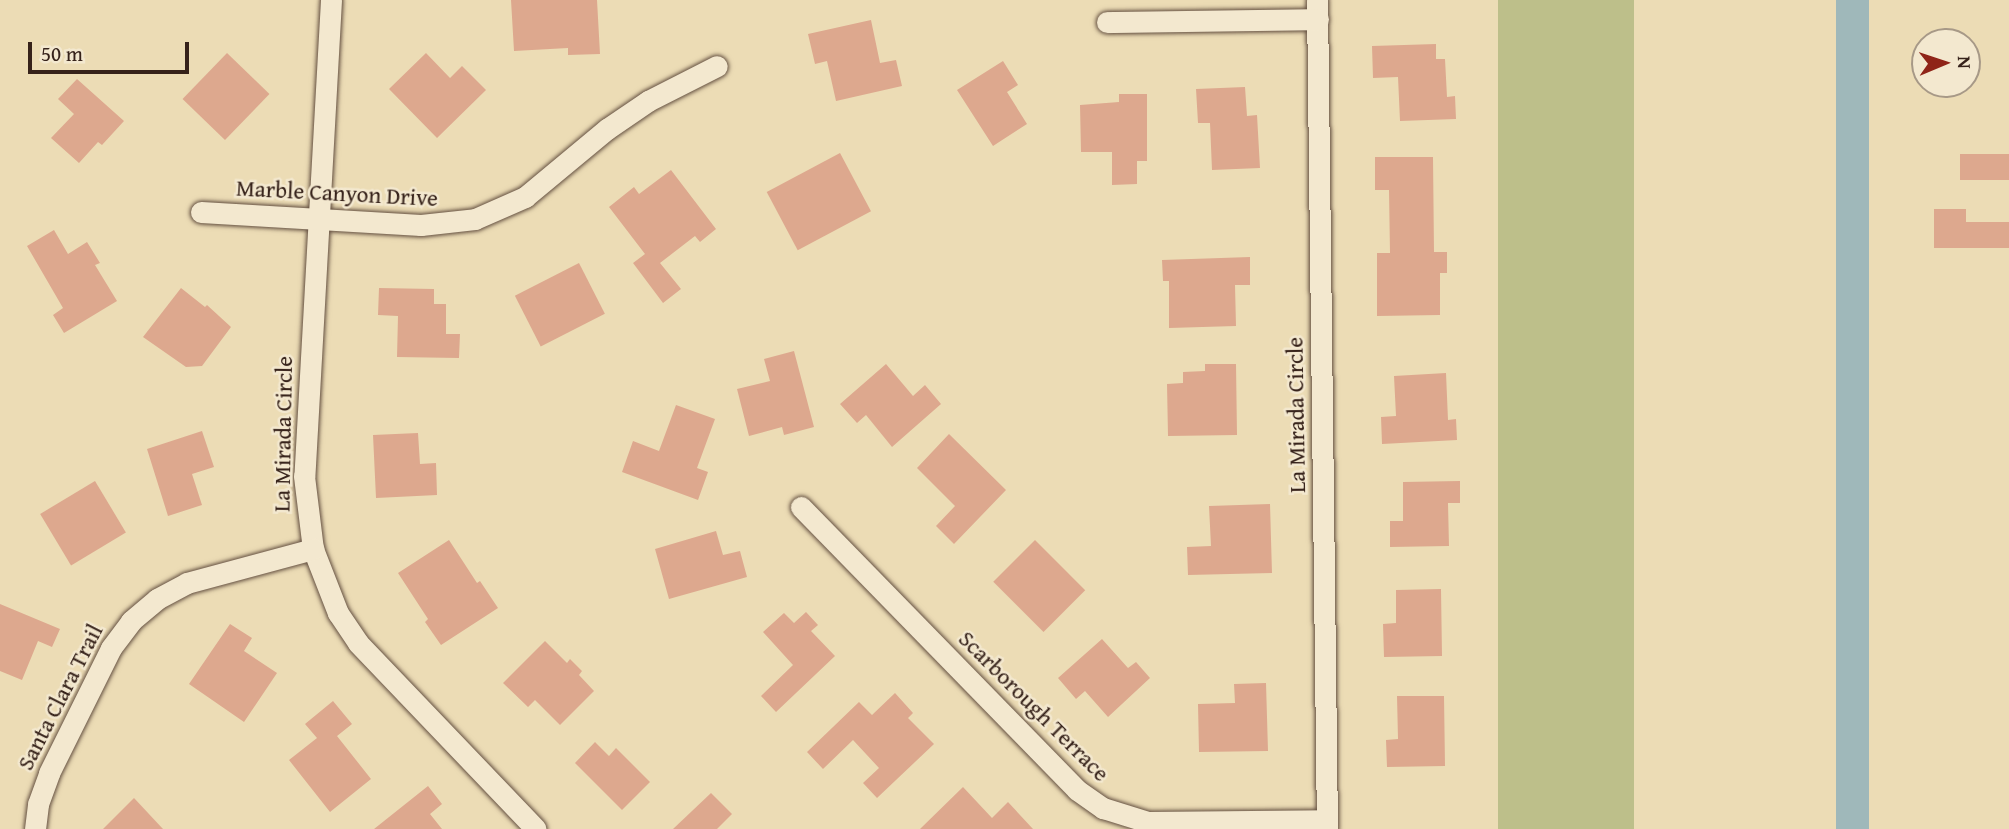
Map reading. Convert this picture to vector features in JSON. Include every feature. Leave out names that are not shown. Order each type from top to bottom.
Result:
[{"type":"street","name":"La Mirada Circle","points":[[331,0],[304,476],[313,549],[333,602],[358,643],[536,829]]},
{"type":"street","name":"La Mirada Circle","points":[[1317,10],[1327,825]]},
{"type":"street","points":[[1107,22],[1317,10]]},
{"type":"street","name":"Marble Canyon Drive","points":[[201,212],[439,225],[493,214],[525,197],[607,129],[648,101],[717,66]]},
{"type":"street","name":"Scarborough Terrace","points":[[801,507],[1077,790],[1102,808],[1148,822],[1327,825]]},
{"type":"street","name":"Santa Clara Trail","points":[[35,829],[38,804],[49,773],[111,648],[131,621],[157,599],[187,583],[313,549]]},
{"type":"green space","points":[[1498,0],[1634,0],[1634,829],[1498,829]]},
{"type":"water","points":[[1836,0],[1869,0],[1869,829],[1836,829]]},
{"type":"building","points":[[511,0],[597,0],[600,54],[568,55],[568,48],[514,51]]},
{"type":"building","points":[[871,20],[880,63],[896,60],[902,86],[836,101],[827,61],[815,64],[808,34]]},
{"type":"building","points":[[1436,44],[1436,59],[1445,59],[1447,97],[1455,96],[1456,119],[1400,121],[1398,77],[1373,78],[1372,46]]},
{"type":"building","points":[[227,53],[269,94],[225,140],[183,99]]},
{"type":"building","points":[[426,53],[450,78],[462,66],[486,90],[437,138],[389,89]]},
{"type":"building","points":[[1003,61],[1018,85],[1007,92],[1027,124],[993,146],[957,90]]},
{"type":"building","points":[[77,79],[124,121],[102,145],[98,142],[79,163],[51,138],[74,114],[58,99]]},
{"type":"building","points":[[1245,87],[1247,116],[1257,115],[1260,168],[1212,170],[1210,123],[1198,123],[1196,89]]},
{"type":"building","points":[[1119,94],[1147,94],[1147,161],[1137,161],[1137,184],[1112,185],[1112,152],[1081,152],[1080,105],[1119,102]]},
{"type":"building","points":[[840,153],[871,211],[798,250],[767,192]]},
{"type":"building","points":[[1960,154],[2009,154],[2009,180],[1960,180]]},
{"type":"building","points":[[1375,157],[1433,157],[1434,252],[1447,252],[1447,273],[1440,273],[1440,315],[1377,316],[1377,253],[1390,253],[1389,190],[1375,190]]},
{"type":"building","points":[[671,170],[716,229],[700,242],[695,236],[660,263],[681,289],[663,303],[633,263],[645,254],[609,207],[634,187],[639,194]]},
{"type":"building","points":[[1934,209],[1966,209],[1966,222],[2009,222],[2009,248],[1934,248]]},
{"type":"building","points":[[54,230],[68,254],[87,242],[100,263],[95,265],[117,301],[64,333],[53,315],[63,308],[27,246]]},
{"type":"building","points":[[1250,257],[1250,285],[1235,285],[1236,326],[1169,328],[1169,281],[1163,281],[1162,260]]},
{"type":"building","points":[[579,263],[605,314],[541,346],[515,296]]},
{"type":"building","points":[[181,288],[205,307],[207,305],[231,327],[202,366],[186,367],[143,337]]},
{"type":"building","points":[[379,288],[434,289],[434,304],[446,304],[446,334],[460,334],[459,358],[397,357],[398,316],[378,315]]},
{"type":"building","points":[[794,351],[814,427],[784,435],[782,427],[749,436],[737,389],[770,381],[764,359]]},
{"type":"building","points":[[886,364],[913,396],[925,385],[941,404],[892,447],[866,415],[857,423],[840,404]]},
{"type":"building","points":[[1205,364],[1236,364],[1237,435],[1168,436],[1167,384],[1183,383],[1183,372],[1205,371]]},
{"type":"building","points":[[1446,373],[1448,420],[1456,419],[1457,440],[1382,444],[1381,417],[1396,416],[1394,376]]},
{"type":"building","points":[[676,405],[715,419],[697,468],[708,472],[698,500],[622,472],[633,441],[659,451]]},
{"type":"building","points":[[202,431],[214,467],[192,474],[202,505],[168,516],[147,449]]},
{"type":"building","points":[[418,433],[420,464],[436,463],[437,495],[376,498],[373,435]]},
{"type":"building","points":[[949,434],[1006,490],[954,544],[936,526],[955,506],[917,468]]},
{"type":"building","points":[[95,481],[126,532],[71,565],[40,514]]},
{"type":"building","points":[[1460,481],[1460,503],[1448,503],[1449,546],[1390,547],[1390,521],[1403,521],[1403,482]]},
{"type":"building","points":[[1270,504],[1272,573],[1188,575],[1187,547],[1211,546],[1209,506]]},
{"type":"building","points":[[716,531],[723,555],[740,551],[747,577],[669,599],[655,549]]},
{"type":"building","points":[[449,540],[477,583],[480,581],[498,608],[441,645],[425,622],[428,619],[398,573]]},
{"type":"building","points":[[1035,540],[1085,590],[1043,632],[993,582]]},
{"type":"building","points":[[1441,589],[1442,656],[1384,657],[1383,624],[1396,623],[1396,590]]},
{"type":"building","points":[[0,604],[60,629],[52,647],[38,641],[22,680],[0,671]]},
{"type":"building","points":[[806,612],[818,625],[811,631],[835,656],[776,712],[761,696],[793,665],[763,632],[784,613],[794,623]]},
{"type":"building","points":[[230,624],[252,638],[244,651],[277,673],[244,722],[189,684]]},
{"type":"building","points":[[1102,639],[1128,668],[1136,662],[1150,678],[1108,717],[1085,691],[1076,699],[1058,678]]},
{"type":"building","points":[[545,641],[567,663],[570,659],[582,671],[579,675],[594,691],[560,725],[535,700],[528,707],[503,683]]},
{"type":"building","points":[[1266,683],[1268,751],[1199,752],[1198,704],[1235,703],[1234,684]]},
{"type":"building","points":[[895,693],[913,713],[908,718],[934,744],[877,798],[863,783],[879,768],[853,740],[823,769],[807,752],[859,702],[872,715]]},
{"type":"building","points":[[1397,696],[1444,696],[1445,766],[1387,767],[1386,740],[1398,739]]},
{"type":"building","points":[[333,701],[352,724],[337,736],[371,779],[330,812],[289,760],[317,738],[305,724]]},
{"type":"building","points":[[595,742],[609,756],[616,748],[650,782],[622,810],[575,763]]},
{"type":"building","points":[[428,786],[442,804],[430,814],[442,829],[374,829]]},
{"type":"building","points":[[963,787],[992,818],[1008,802],[1033,829],[920,829]]},
{"type":"building","points":[[711,793],[732,814],[717,829],[673,829]]},
{"type":"building","points":[[134,798],[163,829],[103,829]]}]
